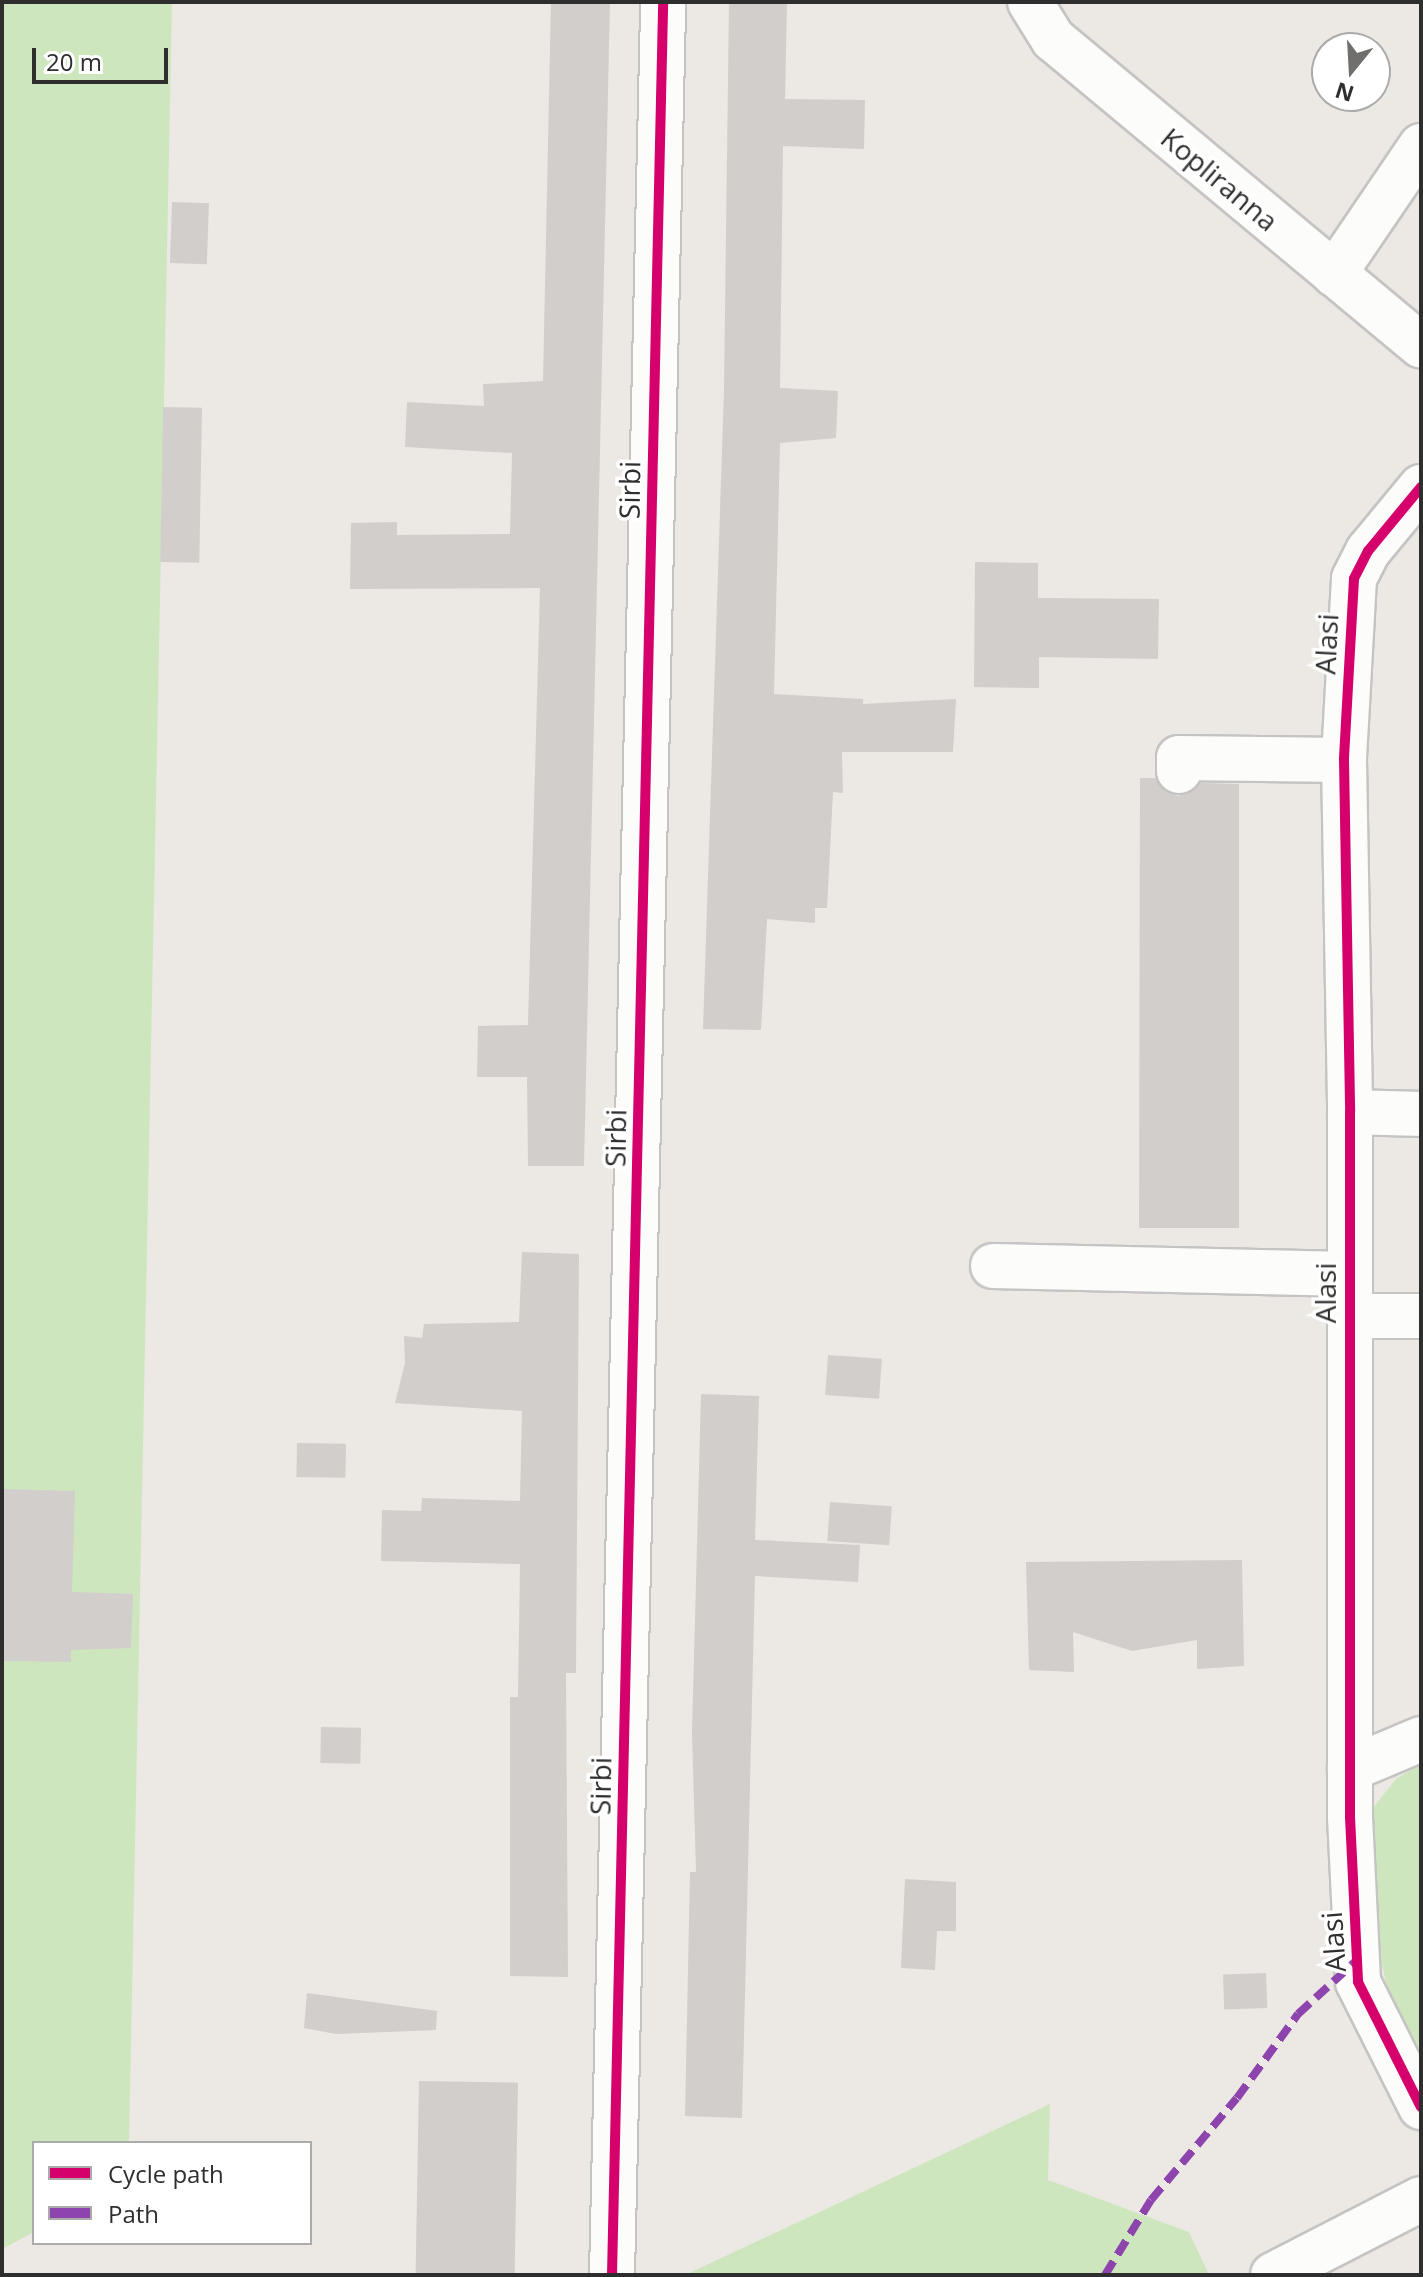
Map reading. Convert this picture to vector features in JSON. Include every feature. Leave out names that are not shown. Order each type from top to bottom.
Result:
[{"type":"street","name":"Sirbi","points":[[612,2275],[663,2]]},
{"type":"street","name":"Kopliranna","points":[[1030,2],[1053,39],[1421,346]]},
{"type":"street","points":[[1334,274],[1421,146]]},
{"type":"street","name":"Alasi","points":[[1421,487],[1368,551],[1354,579],[1344,760],[1350,1112],[1350,1769],[1358,1982],[1421,2107]]},
{"type":"street","points":[[1179,771],[1179,758],[1344,760]]},
{"type":"street","points":[[1350,1112],[1421,1114]]},
{"type":"street","points":[[993,1266],[1349,1295],[1421,1316]]},
{"type":"street","points":[[1350,1769],[1421,1739]]},
{"type":"street","points":[[1273,2275],[1421,2199]]},
{"type":"green space","points":[[2,2],[172,2],[129,2141],[32,2141],[32,2233],[2,2249]]},
{"type":"green space","points":[[1421,1764],[1421,2054],[1388,1991],[1376,1939],[1372,1809],[1396,1779]]},
{"type":"green space","points":[[1050,2104],[1048,2180],[1189,2232],[1209,2275],[685,2275]]},
{"type":"building","points":[[551,2],[610,2],[584,1166],[528,1166],[527,1077],[477,1077],[478,1026],[528,1025],[540,588],[350,589],[351,523],[397,522],[397,535],[510,534],[512,453],[405,447],[407,402],[484,406],[483,384],[543,381]]},
{"type":"building","points":[[729,2],[787,2],[785,99],[865,100],[864,149],[783,146],[780,388],[838,391],[836,438],[780,443],[774,694],[863,699],[863,704],[956,699],[953,752],[842,752],[843,793],[833,792],[827,908],[815,908],[815,923],[767,919],[761,1030],[703,1029],[724,390]]},
{"type":"building","points":[[172,202],[209,203],[207,264],[170,263]]},
{"type":"building","points":[[163,407],[202,408],[199,563],[160,562]]},
{"type":"building","points":[[975,562],[1038,563],[1038,598],[1159,599],[1158,659],[1039,657],[1039,688],[974,687]]},
{"type":"building","points":[[1140,778],[1156,778],[1166,792],[1178,796],[1201,783],[1239,784],[1239,1228],[1139,1228]]},
{"type":"building","points":[[522,1252],[579,1254],[576,1673],[566,1673],[568,1977],[510,1976],[510,1697],[518,1697],[520,1564],[381,1561],[382,1510],[421,1511],[422,1498],[520,1501],[522,1411],[395,1403],[405,1363],[404,1336],[422,1338],[424,1324],[519,1322]]},
{"type":"building","points":[[828,1355],[882,1359],[879,1399],[825,1395]]},
{"type":"building","points":[[701,1394],[759,1396],[755,1540],[860,1545],[858,1582],[755,1576],[742,2118],[685,2116],[690,1872],[696,1872],[692,1732]]},
{"type":"building","points":[[297,1443],[346,1444],[345,1478],[296,1477]]},
{"type":"building","points":[[2,1489],[75,1491],[72,1592],[133,1594],[131,1648],[71,1650],[71,1662],[2,1661]]},
{"type":"building","points":[[830,1502],[892,1506],[889,1545],[827,1541]]},
{"type":"building","points":[[1242,1560],[1244,1666],[1197,1669],[1197,1640],[1132,1651],[1073,1632],[1074,1672],[1029,1670],[1026,1562]]},
{"type":"building","points":[[321,1727],[361,1728],[360,1764],[320,1763]]},
{"type":"building","points":[[905,1879],[956,1882],[956,1931],[937,1931],[935,1970],[901,1968]]},
{"type":"building","points":[[1266,1973],[1267,2008],[1224,2009],[1223,1975]]},
{"type":"building","points":[[307,1993],[437,2011],[436,2030],[336,2034],[304,2028]]},
{"type":"building","points":[[419,2081],[518,2083],[515,2275],[416,2275]]},
{"type":"marked path","points":[[1105,2275],[1151,2200],[1237,2098],[1298,2014],[1357,1960]]},
{"type":"cycle path","points":[[612,2275],[663,2]]},
{"type":"cycle path","points":[[1421,487],[1368,551],[1354,579],[1344,760],[1350,1112],[1350,1817],[1358,1982],[1421,2107]]}]
